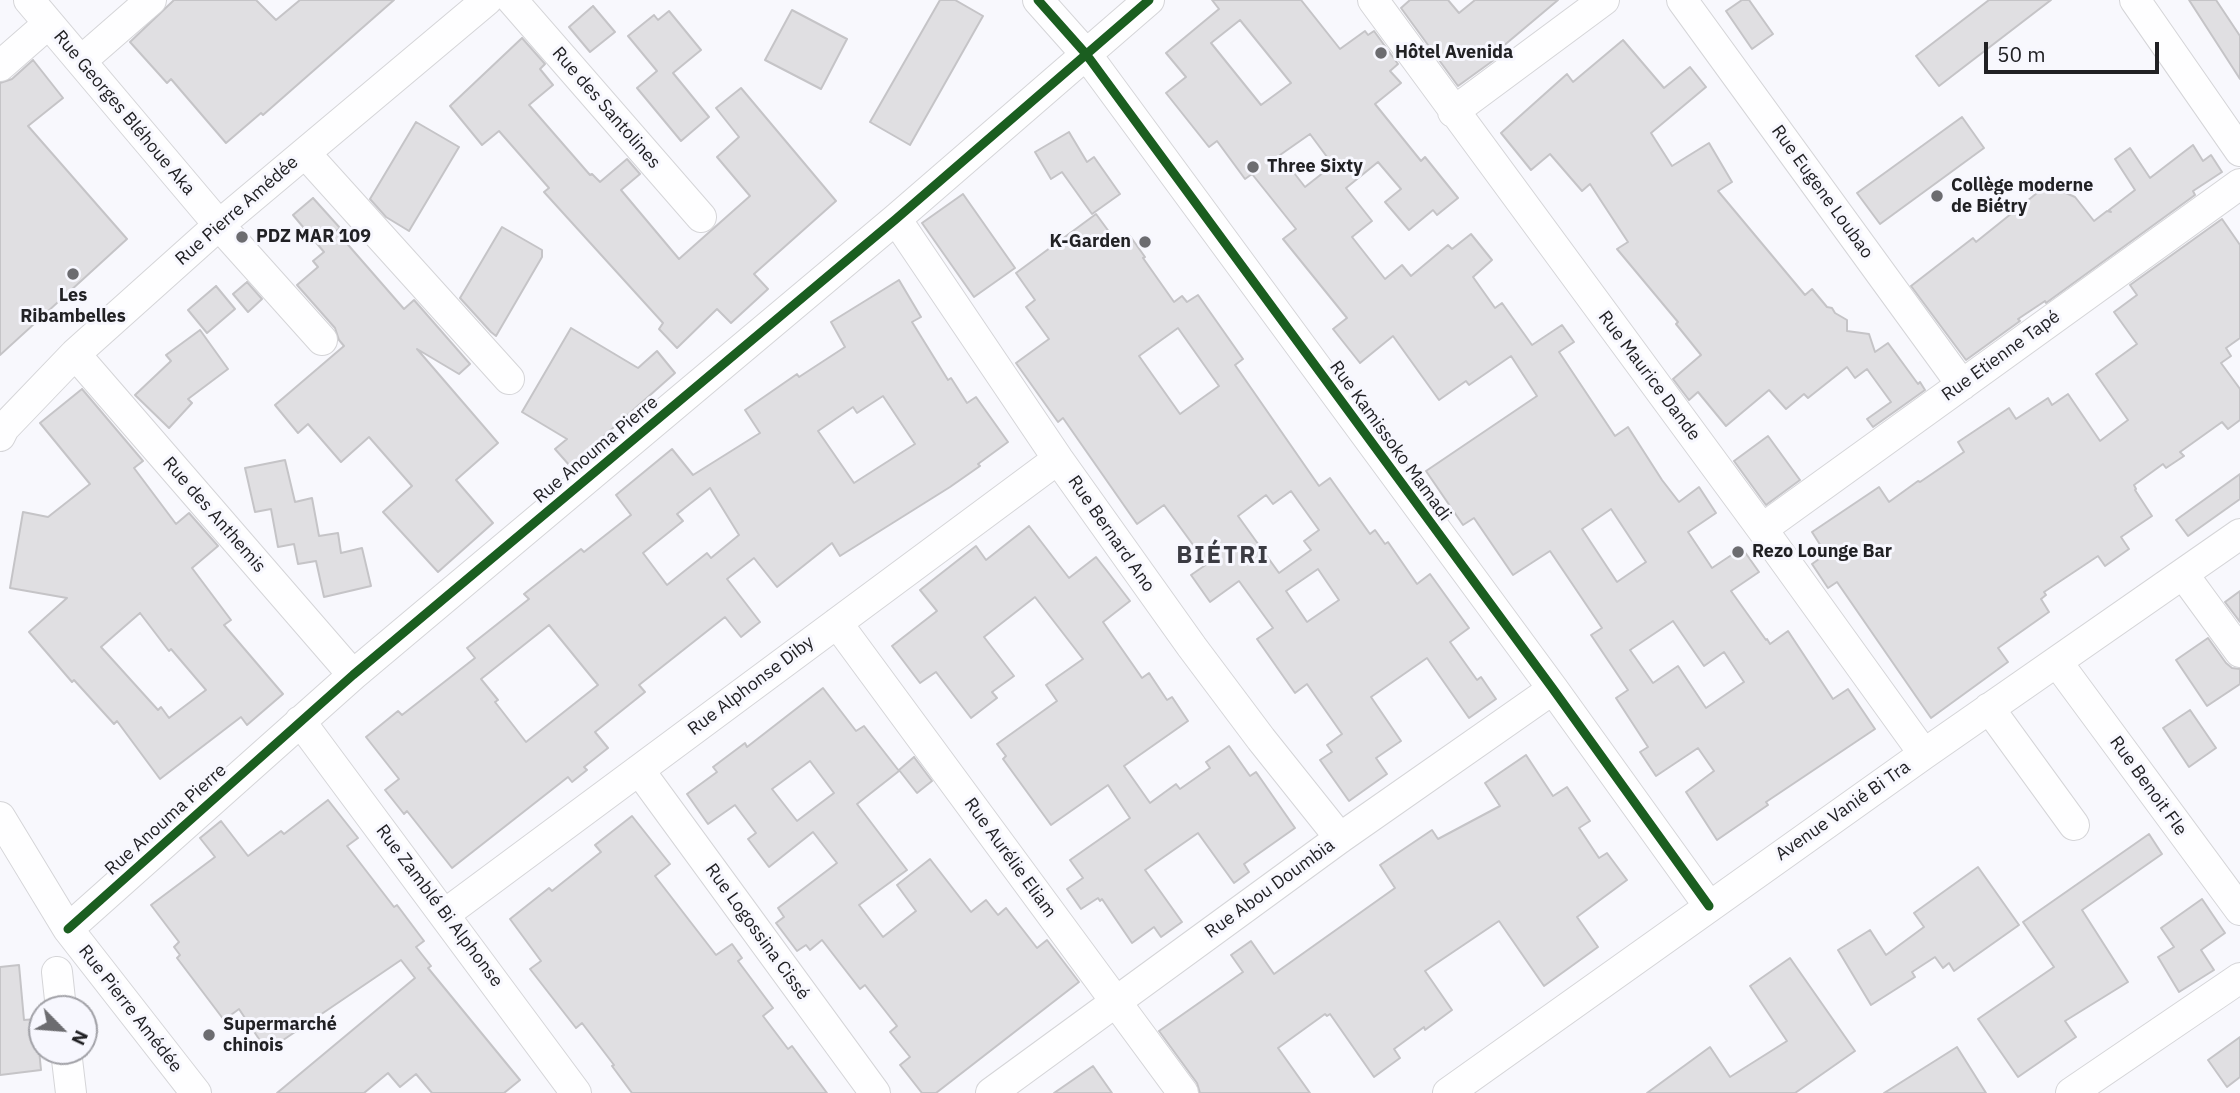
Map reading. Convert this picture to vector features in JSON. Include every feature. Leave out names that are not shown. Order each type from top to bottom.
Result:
[{"type":"street","name":"Rue Georges Bléhoue Aka","points":[[29,0],[219,225],[322,340]]},
{"type":"street","points":[[81,61],[151,0]]},
{"type":"street","name":"Rue Pierre Amédée","points":[[0,436],[4,428],[75,354],[219,225],[487,0]]},
{"type":"street","name":"Rue des Santolines","points":[[512,0],[701,217]]},
{"type":"street","name":"Rue Kamissoko Mamadi","points":[[1038,0],[1086,54],[1553,689],[1709,906]]},
{"type":"street","name":"Rue Anouma Pierre","points":[[68,929],[300,720],[896,219],[1149,0]]},
{"type":"street","name":"Rue Maurice Dande","points":[[1373,0],[1762,528],[1924,754]]},
{"type":"street","points":[[1454,112],[1604,0]]},
{"type":"street","name":"Rue Eugene Loubao","points":[[1682,0],[1962,385]]},
{"type":"street","points":[[2135,0],[2240,151]]},
{"type":"street","points":[[0,66],[48,24]]},
{"type":"street","points":[[305,153],[509,379]]},
{"type":"street","name":"Rue Etienne Tapé","points":[[1762,528],[2240,184]]},
{"type":"street","name":"Rue Bernard Ano","points":[[896,219],[1058,459],[1192,647],[1340,838]]},
{"type":"street","name":"Rue des Anthemis","points":[[75,354],[353,675]]},
{"type":"street","name":"Rue Alphonse Diby","points":[[445,914],[1058,459]]},
{"type":"street","name":"Avenue Vanié Bi Tra","points":[[1448,1093],[1989,708],[2240,534]]},
{"type":"street","points":[[2183,574],[2240,652]]},
{"type":"street","name":"Rue Aurélie Eliam","points":[[837,623],[1183,1093]]},
{"type":"street","name":"Rue Benoit Fle","points":[[2057,662],[2240,910]]},
{"type":"street","name":"Rue Abou Doumbia","points":[[990,1093],[1340,838],[1553,689]]},
{"type":"street","points":[[1989,708],[2074,825]]},
{"type":"street","name":"Rue Zamblé Bi Alphonse","points":[[300,720],[576,1093]]},
{"type":"street","name":"Rue Logossina Cissé","points":[[639,770],[875,1093]]},
{"type":"street","name":"Rue Pierre Amédée","points":[[0,817],[68,929],[196,1093]]},
{"type":"street","points":[[57,972],[59,995]]},
{"type":"street","points":[[2071,1093],[2240,978]]},
{"type":"street","points":[[68,1065],[71,1093]]},
{"type":"building","points":[[174,0],[256,0],[276,20],[300,0],[394,0],[263,115],[261,113],[226,143],[171,79],[167,83],[130,42]]},
{"type":"building","points":[[940,0],[955,0],[983,16],[910,145],[870,122]]},
{"type":"building","points":[[1212,0],[1301,0],[1340,49],[1365,31],[1368,35],[1374,31],[1398,64],[1390,71],[1401,83],[1375,104],[1421,161],[1425,157],[1458,198],[1437,215],[1433,210],[1409,230],[1385,202],[1401,189],[1378,162],[1346,188],[1372,221],[1352,237],[1385,279],[1402,265],[1411,276],[1448,245],[1452,249],[1471,234],[1492,260],[1473,277],[1495,308],[1502,303],[1532,345],[1562,325],[1574,342],[1559,352],[1615,436],[1628,427],[1679,502],[1699,487],[1716,513],[1688,532],[1712,568],[1742,548],[1759,572],[1731,591],[1766,640],[1770,644],[1788,631],[1833,699],[1848,689],[1875,729],[1766,802],[1768,805],[1717,840],[1686,792],[1714,771],[1698,748],[1656,776],[1640,752],[1648,747],[1616,698],[1628,690],[1591,635],[1602,628],[1550,551],[1513,575],[1474,518],[1463,525],[1426,471],[1537,396],[1511,356],[1469,385],[1466,381],[1439,400],[1393,336],[1360,363],[1333,329],[1347,318],[1283,239],[1296,229],[1252,174],[1245,179],[1217,141],[1209,147],[1166,93],[1186,77],[1166,53],[1219,9]],"holes":[[[1240,20],[1291,83],[1261,105],[1211,43]],[[1310,134],[1333,165],[1305,187],[1280,155]],[[1611,509],[1646,562],[1617,582],[1582,529]],[[1673,621],[1704,666],[1724,652],[1744,682],[1706,708],[1678,666],[1653,683],[1630,650]]]},
{"type":"building","points":[[1410,0],[1448,0],[1459,13],[1475,0],[1558,0],[1495,53],[1498,57],[1458,86],[1401,8]]},
{"type":"building","points":[[1742,0],[1749,0],[1773,34],[1752,49],[1726,11]]},
{"type":"building","points":[[1989,0],[2051,0],[1939,86],[1916,56]]},
{"type":"building","points":[[2189,0],[2216,0],[2240,36],[2240,79]]},
{"type":"building","points":[[593,6],[615,32],[590,52],[569,27]]},
{"type":"building","points":[[792,10],[847,39],[821,89],[765,60]]},
{"type":"building","points":[[669,11],[701,50],[673,73],[709,117],[681,141],[637,88],[657,71],[628,36],[654,15],[658,20]]},
{"type":"building","points":[[522,38],[545,64],[540,69],[553,85],[529,105],[590,175],[600,182],[627,159],[640,174],[621,190],[679,259],[750,196],[717,157],[739,137],[716,108],[741,88],[836,201],[754,274],[768,289],[731,323],[717,309],[677,348],[659,329],[663,323],[544,192],[549,188],[499,131],[482,145],[450,106]]},
{"type":"building","points":[[1623,40],[1664,88],[1690,67],[1706,87],[1651,133],[1672,166],[1709,143],[1732,182],[1718,191],[1805,295],[1812,289],[1827,307],[1847,320],[1847,331],[1869,334],[1875,352],[1888,343],[1925,390],[1873,427],[1867,419],[1891,402],[1867,369],[1855,378],[1847,367],[1808,398],[1804,394],[1786,409],[1769,390],[1726,426],[1698,392],[1689,400],[1673,379],[1701,355],[1676,324],[1678,322],[1617,249],[1628,242],[1590,184],[1582,191],[1550,154],[1531,170],[1501,133],[1567,74],[1573,82]]},
{"type":"building","points":[[33,60],[63,98],[28,126],[127,239],[0,355],[0,83],[12,79]]},
{"type":"building","points":[[1962,117],[1984,148],[1880,224],[1857,193]]},
{"type":"building","points":[[416,122],[459,147],[409,231],[386,217],[370,199]]},
{"type":"building","points":[[1069,132],[1087,162],[1094,157],[1120,194],[1092,214],[1062,172],[1051,179],[1035,152]]},
{"type":"building","points":[[2193,145],[2203,161],[2211,155],[2222,172],[2193,191],[2195,195],[2046,303],[2045,301],[2018,319],[2020,321],[1966,360],[1911,286],[1973,238],[1976,242],[2047,185],[2075,197],[2094,221],[2107,211],[2111,212],[2109,210],[2135,190],[2115,159],[2130,148],[2150,178]]},
{"type":"building","points":[[963,194],[1015,268],[974,297],[922,223]]},
{"type":"building","points":[[313,198],[340,228],[336,231],[404,309],[414,300],[470,364],[459,374],[417,349],[498,443],[456,480],[493,523],[438,572],[383,512],[412,486],[369,437],[341,462],[308,424],[298,433],[275,405],[344,346],[335,328],[297,285],[318,267],[313,261],[324,252],[293,215]]},
{"type":"building","points":[[1096,214],[1118,244],[1130,236],[1174,302],[1182,296],[1187,302],[1198,295],[1243,359],[1235,365],[1319,486],[1330,478],[1370,534],[1375,530],[1385,544],[1388,542],[1417,584],[1430,574],[1469,628],[1450,642],[1477,680],[1481,677],[1496,699],[1469,718],[1427,658],[1371,697],[1401,741],[1376,758],[1387,774],[1349,801],[1320,760],[1332,752],[1327,745],[1342,734],[1307,684],[1295,693],[1257,639],[1273,628],[1239,581],[1210,602],[1191,575],[1207,564],[1164,505],[1137,524],[1063,418],[1058,422],[1016,363],[1049,339],[1026,307],[1035,300],[1016,273]],"holes":[[[1178,328],[1219,386],[1180,414],[1139,356]],[[1291,491],[1319,530],[1304,541],[1311,550],[1279,573],[1238,516],[1266,495],[1273,504]],[[1318,569],[1339,600],[1307,622],[1286,591]]]},
{"type":"building","points":[[2222,219],[2240,245],[2240,338],[2226,348],[2231,356],[2221,363],[2240,389],[2240,420],[2228,429],[2222,422],[2180,452],[2184,456],[2166,468],[2163,464],[2134,485],[2152,516],[2121,537],[2129,549],[2105,566],[2098,556],[2044,592],[2046,595],[2041,599],[2049,612],[1998,648],[2008,662],[1931,718],[1837,582],[1828,588],[1812,564],[1826,554],[1812,532],[1879,487],[1889,502],[1964,452],[1958,442],[2009,408],[2016,419],[2048,398],[2052,405],[2068,394],[2100,441],[2128,420],[2096,374],[2137,344],[2114,312],[2137,295],[2130,285]]},
{"type":"building","points":[[502,227],[542,250],[542,257],[496,336],[460,298]]},
{"type":"building","points":[[899,280],[921,317],[912,322],[948,380],[951,378],[967,403],[976,397],[1008,442],[950,487],[840,556],[832,543],[777,587],[754,558],[727,579],[760,622],[741,637],[725,617],[639,685],[645,692],[595,732],[608,748],[584,767],[587,770],[572,782],[568,777],[452,868],[407,811],[404,814],[385,790],[399,779],[366,737],[398,711],[402,715],[475,658],[467,648],[529,599],[524,594],[581,549],[584,552],[631,515],[616,495],[672,449],[693,475],[760,433],[745,410],[797,374],[799,377],[845,347],[831,322]],"holes":[[[883,396],[915,444],[854,483],[818,431],[853,407],[857,413]],[[710,488],[739,535],[711,558],[707,553],[667,585],[643,553],[683,521],[677,514]],[[549,625],[598,685],[526,742],[481,679]]]},
{"type":"building","points":[[247,282],[262,299],[248,312],[233,294]]},
{"type":"building","points":[[216,286],[235,309],[207,333],[188,310]]},
{"type":"building","points":[[571,328],[638,368],[657,351],[675,373],[570,466],[555,449],[567,439],[522,412]]},
{"type":"building","points":[[200,330],[228,369],[188,399],[192,403],[169,428],[135,395],[171,361],[166,355]]},
{"type":"building","points":[[82,389],[143,461],[134,468],[176,524],[189,513],[218,546],[192,568],[231,620],[224,625],[283,694],[247,725],[241,717],[160,779],[117,721],[114,724],[74,680],[72,682],[29,632],[67,598],[10,588],[23,512],[48,517],[90,484],[40,423]],"holes":[[[140,613],[169,651],[171,649],[206,690],[169,718],[161,707],[158,710],[101,647]]]},
{"type":"building","points":[[1768,436],[1800,480],[1766,505],[1734,461]]},
{"type":"building","points":[[285,460],[295,502],[312,498],[319,536],[338,533],[341,553],[362,548],[371,586],[324,597],[316,561],[298,564],[294,544],[278,547],[271,509],[255,512],[245,468]]},
{"type":"building","points":[[2240,474],[2240,499],[2188,536],[2176,520]]},
{"type":"building","points":[[1029,526],[1069,578],[1096,557],[1130,601],[1103,622],[1142,678],[1149,673],[1167,700],[1172,697],[1188,721],[1124,766],[1150,803],[1176,784],[1180,789],[1210,768],[1206,762],[1229,746],[1250,776],[1256,772],[1295,828],[1244,864],[1249,872],[1234,883],[1198,833],[1145,870],[1182,922],[1161,937],[1154,927],[1132,943],[1102,899],[1100,901],[1098,898],[1081,909],[1067,889],[1083,878],[1070,860],[1130,818],[1108,785],[1051,825],[1003,759],[1006,756],[997,744],[1057,701],[1046,685],[1083,659],[1035,597],[984,637],[1014,676],[992,692],[997,698],[971,718],[936,672],[920,683],[892,646],[937,611],[920,590],[976,546],[986,560]]},
{"type":"building","points":[[2240,591],[2240,622],[2225,602]]},
{"type":"building","points":[[2208,638],[2226,663],[2232,668],[2240,669],[2240,684],[2207,706],[2176,660]]},
{"type":"building","points":[[823,688],[856,731],[864,726],[899,771],[857,804],[907,870],[859,905],[883,937],[916,911],[897,885],[930,859],[971,912],[986,900],[998,915],[1006,908],[1037,948],[1047,940],[1079,982],[936,1093],[922,1093],[900,1065],[910,1057],[890,1032],[897,1026],[865,985],[860,989],[822,940],[810,950],[806,945],[797,951],[776,923],[784,917],[778,908],[837,863],[813,832],[769,867],[748,839],[756,833],[735,805],[708,824],[687,794],[717,772],[713,767],[745,743],[747,747]],"holes":[[[810,761],[834,793],[797,821],[772,789]]]},
{"type":"building","points":[[2190,710],[2216,748],[2189,767],[2163,728]]},
{"type":"building","points":[[1526,755],[1553,796],[1567,787],[1590,821],[1579,828],[1599,858],[1607,853],[1627,880],[1577,917],[1598,947],[1544,986],[1499,921],[1425,971],[1452,1010],[1394,1049],[1400,1058],[1374,1077],[1330,1014],[1325,1014],[1278,1048],[1310,1093],[1200,1093],[1197,1083],[1159,1031],[1243,972],[1231,955],[1251,941],[1274,974],[1395,888],[1380,865],[1432,830],[1438,839],[1500,806],[1485,783]]},
{"type":"building","points":[[914,757],[932,781],[917,793],[899,770]]},
{"type":"building","points":[[328,800],[358,838],[347,846],[424,941],[416,947],[431,966],[428,968],[520,1080],[504,1093],[432,1093],[416,1074],[400,1087],[388,1073],[364,1093],[277,1093],[415,978],[401,960],[267,1051],[239,1009],[224,1020],[177,958],[180,955],[174,947],[179,942],[151,905],[215,857],[200,838],[221,821],[248,856],[281,831],[284,834]]},
{"type":"building","points":[[632,816],[670,864],[655,876],[716,955],[732,944],[742,958],[738,961],[773,1008],[763,1016],[788,1049],[792,1046],[827,1093],[632,1093],[582,1023],[576,1028],[530,969],[541,961],[510,919],[549,888],[552,891],[601,852],[595,845]]},
{"type":"building","points":[[2149,834],[2162,854],[2082,910],[2128,982],[2065,1021],[2076,1037],[2018,1077],[1978,1019],[2054,967],[2023,922]]},
{"type":"building","points":[[1978,867],[2019,925],[1954,971],[1949,963],[1943,968],[1935,957],[1912,972],[1915,977],[1871,1005],[1838,950],[1870,930],[1886,955],[1924,927],[1914,913]]},
{"type":"building","points":[[2202,899],[2225,933],[2201,950],[2214,970],[2179,992],[2158,957],[2174,947],[2161,928]]},
{"type":"building","points":[[1790,958],[1855,1051],[1795,1093],[1647,1093],[1710,1047],[1730,1077],[1787,1041],[1750,986]]},
{"type":"building","points":[[19,965],[24,1020],[28,1020],[28,1065],[41,1065],[41,1070],[0,1075],[0,967]]},
{"type":"building","points":[[2240,1037],[2240,1077],[2227,1087],[2208,1060]]},
{"type":"building","points":[[1957,1047],[1986,1093],[1884,1093]]},
{"type":"building","points":[[1093,1066],[1112,1093],[1054,1093]]},
{"type":"cycle path","points":[[1038,0],[1086,54],[1553,689],[1709,906]]},
{"type":"cycle path","points":[[68,929],[353,675],[896,219],[1149,0]]},
{"type":"place","name":"Hôtel Avenida","points":[[1381,53]]},
{"type":"place","name":"Three Sixty","points":[[1253,167]]},
{"type":"place","name":"Collège moderne de Biétry","points":[[1937,196]]},
{"type":"place","name":"PDZ MAR 109","points":[[242,237]]},
{"type":"place","name":"K-Garden","points":[[1145,242]]},
{"type":"place","name":"Les Ribambelles","points":[[73,274]]},
{"type":"place","name":"Rezo Lounge Bar","points":[[1738,552]]},
{"type":"place","name":"Supermarché chinois","points":[[209,1035]]},
{"type":"district","name":"BIÉTRI","points":[[1223,556]]}]
